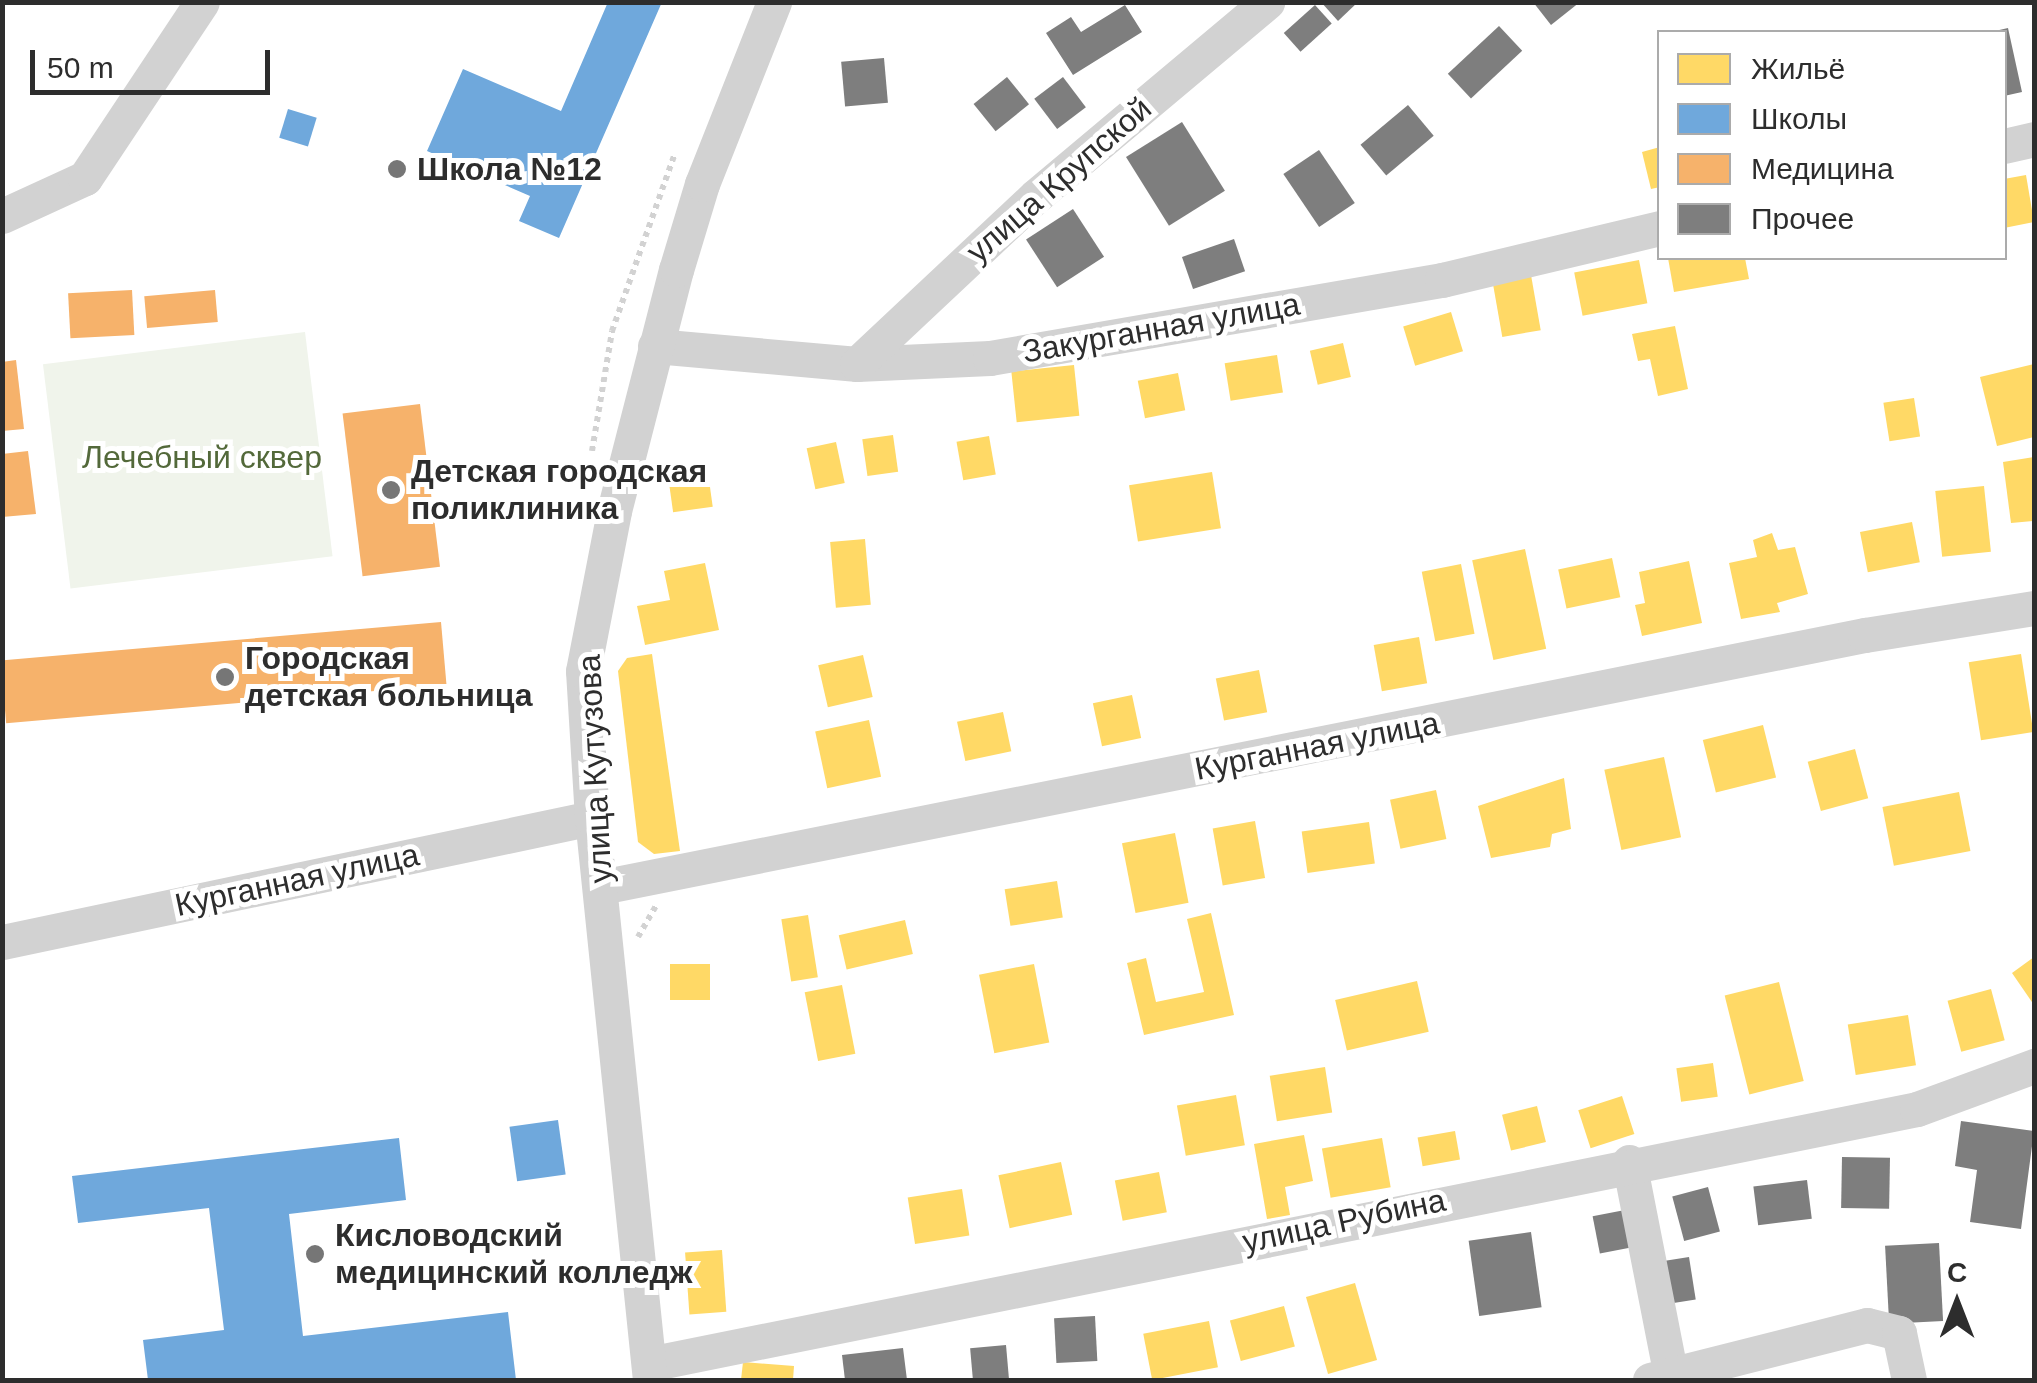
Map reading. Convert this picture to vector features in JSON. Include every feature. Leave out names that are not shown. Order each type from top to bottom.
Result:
[{"type":"street","points":[[2,216],[85,178],[202,2]]},
{"type":"street","name":"улица Кутузова","points":[[650,1372],[592,818],[583,671],[655,346],[702,184],[774,2]]},
{"type":"street","name":"улица Крупской","points":[[857,364],[1036,196],[1267,2]]},
{"type":"street","points":[[2007,145],[2034,138]]},
{"type":"street","name":"Закурганная улица","points":[[655,346],[857,364],[1010,354],[1442,280],[1657,229]]},
{"type":"street","name":"Курганная улица","points":[[601,887],[1865,635],[2034,608]]},
{"type":"street","name":"Курганная улица","points":[[2,942],[592,818]]},
{"type":"street","name":"улица Рубина","points":[[650,1372],[1628,1162],[1917,1109],[2034,1066]]},
{"type":"street","points":[[1628,1162],[1660,1378],[1867,1324],[1899,1333],[1909,1380]]},
{"type":"path","points":[[634,942],[656,912],[654,879]]},
{"type":"green space","name":"Лечебный сквер","points":[[305,332],[333,556],[71,588],[43,364]]},
{"type":"building: Жильё","points":[[1657,148],[1657,188],[1651,189],[1642,152]]},
{"type":"building: Жильё","points":[[2026,175],[2034,222],[2007,227],[2007,178]]},
{"type":"building: Жильё","points":[[1639,260],[1647,303],[1583,316],[1574,273]]},
{"type":"building: Жильё","points":[[1668,260],[1745,260],[1749,279],[1674,292]]},
{"type":"building: Жильё","points":[[1531,275],[1541,330],[1502,337],[1493,282]]},
{"type":"building: Жильё","points":[[1451,312],[1463,351],[1415,366],[1403,327]]},
{"type":"building: Жильё","points":[[1675,326],[1688,389],[1658,396],[1650,359],[1638,361],[1632,334]]},
{"type":"building: Жильё","points":[[1343,343],[1351,377],[1318,385],[1310,351]]},
{"type":"building: Жильё","points":[[1277,355],[1283,393],[1231,401],[1225,363]]},
{"type":"building: Жильё","points":[[2034,364],[2034,437],[1997,446],[1980,377]]},
{"type":"building: Жильё","points":[[1074,365],[1079,416],[1017,422],[1011,372]]},
{"type":"building: Жильё","points":[[1178,373],[1185,410],[1145,418],[1138,381]]},
{"type":"building: Жильё","points":[[1914,398],[1920,437],[1889,441],[1883,403]]},
{"type":"building: Жильё","points":[[893,435],[898,472],[867,476],[862,439]]},
{"type":"building: Жильё","points":[[989,436],[996,474],[963,480],[957,442]]},
{"type":"building: Жильё","points":[[836,442],[845,483],[815,489],[807,448]]},
{"type":"building: Жильё","points":[[2034,457],[2033,521],[2011,523],[2003,462]]},
{"type":"building: Жильё","points":[[1212,472],[1221,528],[1138,541],[1129,485]]},
{"type":"building: Жильё","points":[[708,473],[713,507],[673,512],[668,479]]},
{"type":"building: Жильё","points":[[1984,486],[1991,552],[1942,557],[1935,491]]},
{"type":"building: Жильё","points":[[1912,522],[1920,562],[1868,572],[1860,532]]},
{"type":"building: Жильё","points":[[1772,533],[1778,550],[1795,547],[1808,594],[1777,603],[1780,612],[1741,619],[1729,563],[1757,557],[1753,540]]},
{"type":"building: Жильё","points":[[865,539],[871,605],[836,608],[830,542]]},
{"type":"building: Жильё","points":[[1525,549],[1546,649],[1493,660],[1472,560]]},
{"type":"building: Жильё","points":[[1612,558],[1620,597],[1567,609],[1558,569]]},
{"type":"building: Жильё","points":[[1689,561],[1702,623],[1642,636],[1635,605],[1645,603],[1639,572]]},
{"type":"building: Жильё","points":[[705,563],[719,630],[645,645],[637,606],[670,600],[664,571]]},
{"type":"building: Жильё","points":[[1461,564],[1475,634],[1435,641],[1422,572]]},
{"type":"building: Жильё","points":[[1419,637],[1427,683],[1382,691],[1374,645]]},
{"type":"building: Жильё","points":[[652,654],[680,851],[654,854],[638,842],[618,671],[627,658]]},
{"type":"building: Жильё","points":[[2021,654],[2033,732],[1981,740],[1969,662]]},
{"type":"building: Жильё","points":[[863,655],[873,697],[828,707],[818,665]]},
{"type":"building: Жильё","points":[[1259,670],[1267,712],[1224,721],[1216,678]]},
{"type":"building: Жильё","points":[[1132,695],[1141,738],[1102,746],[1093,703]]},
{"type":"building: Жильё","points":[[1003,712],[1011,751],[965,761],[957,722]]},
{"type":"building: Жильё","points":[[869,720],[881,777],[827,788],[815,731]]},
{"type":"building: Жильё","points":[[1763,725],[1776,777],[1716,792],[1703,740]]},
{"type":"building: Жильё","points":[[1855,749],[1868,798],[1821,811],[1808,762]]},
{"type":"building: Жильё","points":[[1664,757],[1681,837],[1621,850],[1604,770]]},
{"type":"building: Жильё","points":[[1564,778],[1571,829],[1552,834],[1550,847],[1491,858],[1478,806]]},
{"type":"building: Жильё","points":[[1436,790],[1446,839],[1400,849],[1390,800]]},
{"type":"building: Жильё","points":[[1959,792],[1970,851],[1894,866],[1882,807]]},
{"type":"building: Жильё","points":[[1255,821],[1265,878],[1223,886],[1213,828]]},
{"type":"building: Жильё","points":[[1369,822],[1375,864],[1308,873],[1302,831]]},
{"type":"building: Жильё","points":[[1175,833],[1189,903],[1136,913],[1122,843]]},
{"type":"building: Жильё","points":[[1057,881],[1063,918],[1010,926],[1005,889]]},
{"type":"building: Жильё","points":[[1211,913],[1234,1015],[1144,1035],[1127,963],[1146,958],[1156,1002],[1204,992],[1187,919]]},
{"type":"building: Жильё","points":[[808,915],[818,977],[791,981],[781,919]]},
{"type":"building: Жильё","points":[[905,920],[913,954],[847,969],[839,935]]},
{"type":"building: Жильё","points":[[2034,957],[2034,1005],[2012,973]]},
{"type":"building: Жильё","points":[[670,964],[710,964],[710,1000],[670,1000]]},
{"type":"building: Жильё","points":[[1034,964],[1049,1043],[994,1053],[979,975]]},
{"type":"building: Жильё","points":[[1417,981],[1429,1032],[1347,1051],[1335,1000]]},
{"type":"building: Жильё","points":[[1779,982],[1804,1081],[1749,1095],[1725,996]]},
{"type":"building: Жильё","points":[[842,985],[855,1054],[818,1061],[805,992]]},
{"type":"building: Жильё","points":[[1991,989],[2005,1040],[1961,1052],[1948,1001]]},
{"type":"building: Жильё","points":[[1908,1015],[1916,1065],[1856,1075],[1848,1025]]},
{"type":"building: Жильё","points":[[1713,1063],[1718,1097],[1681,1102],[1676,1068]]},
{"type":"building: Жильё","points":[[1325,1067],[1332,1112],[1277,1121],[1270,1076]]},
{"type":"building: Жильё","points":[[1236,1095],[1245,1145],[1186,1156],[1177,1105]]},
{"type":"building: Жильё","points":[[1622,1096],[1634,1134],[1591,1148],[1578,1110]]},
{"type":"building: Жильё","points":[[1537,1106],[1546,1142],[1511,1151],[1502,1115]]},
{"type":"building: Жильё","points":[[1455,1131],[1460,1160],[1423,1166],[1418,1138]]},
{"type":"building: Жильё","points":[[1304,1135],[1313,1181],[1285,1187],[1290,1215],[1267,1219],[1254,1144]]},
{"type":"building: Жильё","points":[[1382,1138],[1391,1187],[1331,1198],[1322,1149]]},
{"type":"building: Жильё","points":[[1061,1162],[1072,1215],[1010,1228],[998,1175]]},
{"type":"building: Жильё","points":[[1159,1172],[1167,1212],[1123,1221],[1115,1181]]},
{"type":"building: Жильё","points":[[962,1189],[969,1235],[915,1244],[908,1198]]},
{"type":"building: Жильё","points":[[722,1250],[726,1312],[689,1314],[685,1253]]},
{"type":"building: Жильё","points":[[1355,1283],[1377,1360],[1328,1374],[1306,1297]]},
{"type":"building: Жильё","points":[[1284,1306],[1295,1347],[1241,1361],[1230,1320]]},
{"type":"building: Жильё","points":[[1209,1321],[1218,1367],[1152,1380],[1143,1334]]},
{"type":"building: Жильё","points":[[743,1362],[794,1366],[793,1380],[741,1380]]},
{"type":"building: Школы","points":[[608,2],[662,2],[559,238],[519,221],[530,196],[427,151],[463,69],[561,111]]},
{"type":"building: Школы","points":[[288,109],[317,118],[308,146],[279,138]]},
{"type":"building: Школы","points":[[558,1120],[566,1174],[517,1181],[509,1127]]},
{"type":"building: Школы","points":[[399,1138],[406,1200],[289,1214],[303,1336],[508,1312],[516,1380],[148,1380],[143,1340],[224,1330],[209,1208],[78,1223],[72,1176]]},
{"type":"building: Медицина","points":[[132,290],[134,335],[70,338],[68,293]]},
{"type":"building: Медицина","points":[[215,290],[218,322],[147,328],[144,296]]},
{"type":"building: Медицина","points":[[16,360],[24,429],[2,431],[2,362]]},
{"type":"building: Медицина","name":"Детская городская поликлиника","points":[[420,404],[440,567],[363,576],[343,414]]},
{"type":"building: Медицина","points":[[28,451],[36,514],[2,517],[2,454]]},
{"type":"building: Медицина","name":"Городская детская больница","points":[[441,622],[446,685],[6,723],[2,660]]},
{"type":"building: Прочее","points":[[1321,2],[1358,2],[1338,21]]},
{"type":"building: Прочее","points":[[1533,2],[1580,2],[1551,25]]},
{"type":"building: Прочее","points":[[1125,5],[1142,32],[1073,75],[1046,33],[1071,17],[1081,32]]},
{"type":"building: Прочее","points":[[1315,5],[1332,24],[1301,52],[1284,33]]},
{"type":"building: Прочее","points":[[1499,26],[1522,51],[1471,99],[1448,74]]},
{"type":"building: Прочее","points":[[2008,28],[2022,92],[2007,95],[2007,30],[1999,30]]},
{"type":"building: Прочее","points":[[884,58],[888,103],[845,107],[841,62]]},
{"type":"building: Прочее","points":[[1007,77],[1029,104],[996,131],[974,104]]},
{"type":"building: Прочее","points":[[1063,77],[1086,107],[1057,129],[1034,99]]},
{"type":"building: Прочее","points":[[1408,105],[1434,136],[1386,175],[1361,145]]},
{"type":"building: Прочее","points":[[1182,122],[1225,191],[1169,226],[1126,157]]},
{"type":"building: Прочее","points":[[1319,150],[1355,203],[1319,227],[1283,174]]},
{"type":"building: Прочее","points":[[1073,209],[1104,257],[1057,287],[1026,239]]},
{"type":"building: Прочее","points":[[1234,239],[1245,271],[1193,289],[1182,257]]},
{"type":"building: Прочее","points":[[1961,1121],[2034,1131],[2021,1229],[1970,1222],[1977,1170],[1955,1166]]},
{"type":"building: Прочее","points":[[1842,1157],[1890,1158],[1889,1209],[1841,1208]]},
{"type":"building: Прочее","points":[[1807,1180],[1812,1219],[1758,1225],[1753,1187]]},
{"type":"building: Прочее","points":[[1708,1187],[1720,1231],[1684,1241],[1672,1197]]},
{"type":"building: Прочее","points":[[1625,1210],[1632,1247],[1600,1254],[1593,1216]]},
{"type":"building: Прочее","points":[[1531,1232],[1542,1307],[1479,1316],[1469,1241]]},
{"type":"building: Прочее","points":[[1939,1243],[1943,1321],[1889,1324],[1885,1246]]},
{"type":"building: Прочее","points":[[1689,1257],[1696,1299],[1672,1303],[1665,1261]]},
{"type":"building: Прочее","points":[[1095,1316],[1097,1361],[1056,1363],[1054,1318]]},
{"type":"building: Прочее","points":[[1006,1345],[1009,1380],[973,1380],[970,1348]]},
{"type":"building: Прочее","points":[[903,1348],[907,1380],[845,1380],[842,1355]]},
{"type":"place","name":"Школа №12","points":[[397,169]]},
{"type":"place","name":"Детская городская поликлиника","points":[[391,490]]},
{"type":"place","name":"Городская детская больница","points":[[225,677]]},
{"type":"place","name":"Кисловодский медицинский колледж","points":[[315,1254]]}]
